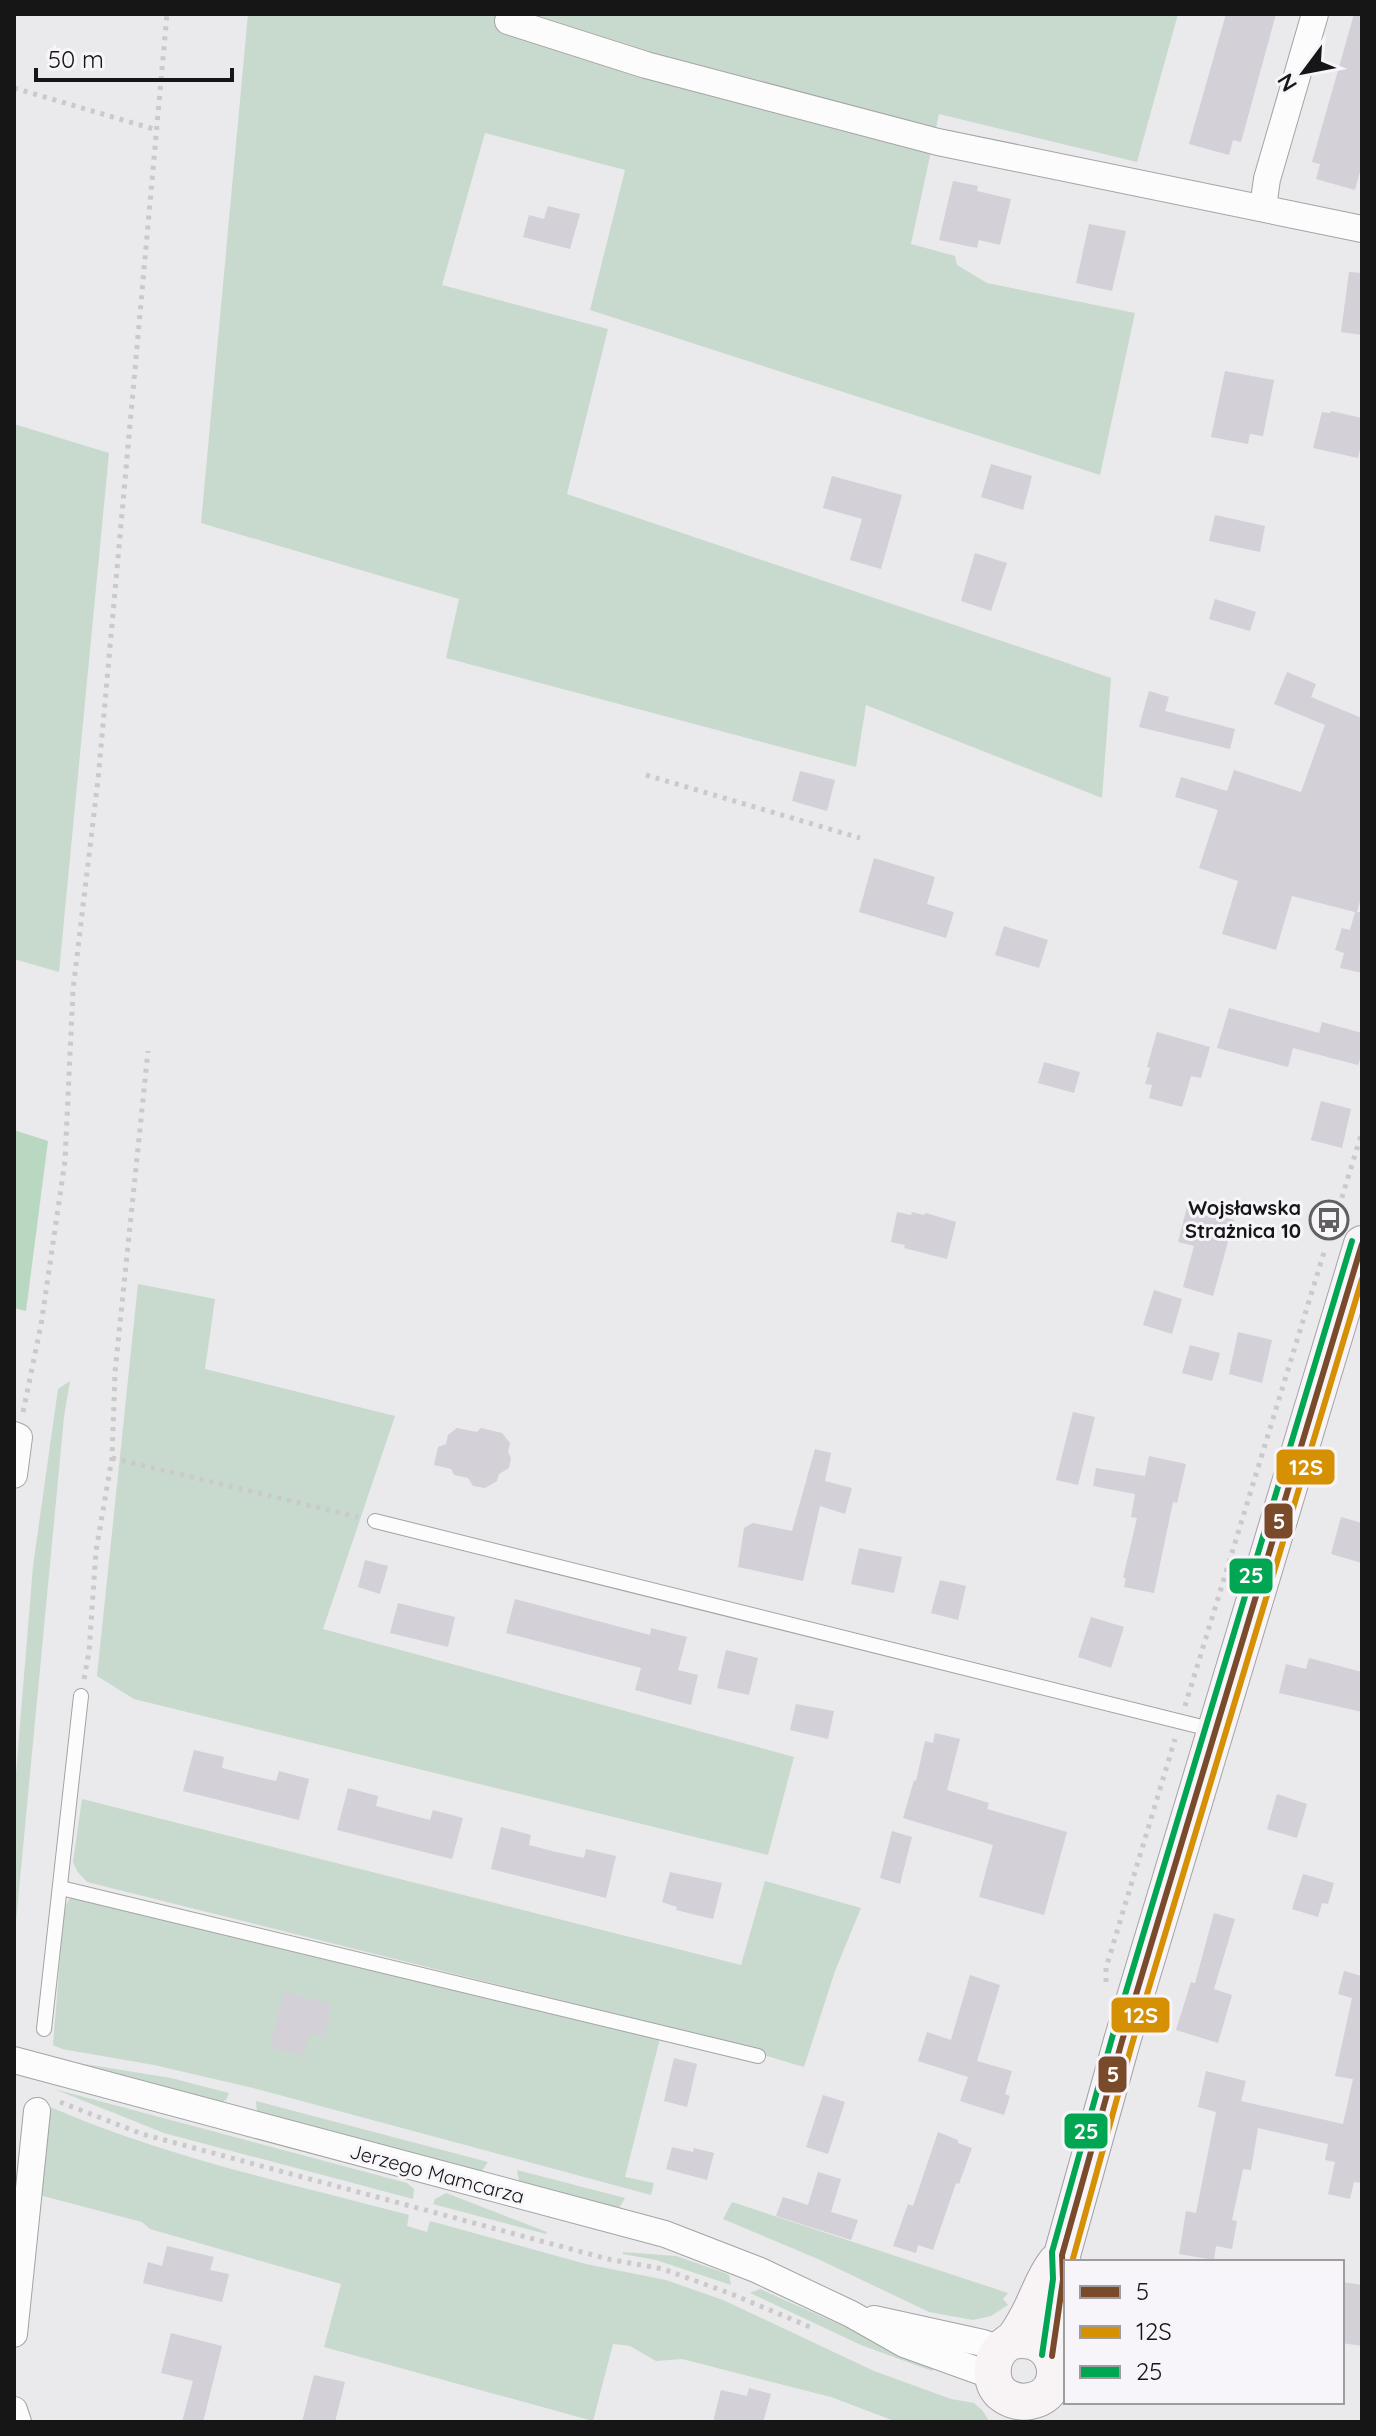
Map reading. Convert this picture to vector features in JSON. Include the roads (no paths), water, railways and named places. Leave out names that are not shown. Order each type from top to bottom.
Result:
[{"type":"street","points":[[1263,207],[1267,179],[1315,14]]},
{"type":"street","points":[[506,18],[646,65],[938,142],[1362,229]]},
{"type":"street","points":[[1014,2387],[1032,2340],[1044,2346],[1052,2356],[1063,2280],[1062,2255],[1122,2041],[1362,1244]]},
{"type":"street","points":[[14,1475],[16,1436]]},
{"type":"street","name":"Jerzego Mamcarza","points":[[14,2060],[665,2234],[758,2270],[851,2314],[983,2343],[1014,2387]]},
{"type":"street","points":[[14,2334],[47,2106]]},
{"type":"street","points":[[1014,2387],[1029,2315],[1049,2272],[1062,2255]]},
{"type":"street","points":[[14,2410],[18,2422]]},
{"type":"lane","points":[[375,1521],[1215,1730]]},
{"type":"lane","points":[[44,2029],[81,1696]]},
{"type":"lane","points":[[61,1888],[758,2056]]},
{"type":"place","name":"Wojsławska Strażnica 10","points":[[1329,1220]]}]
